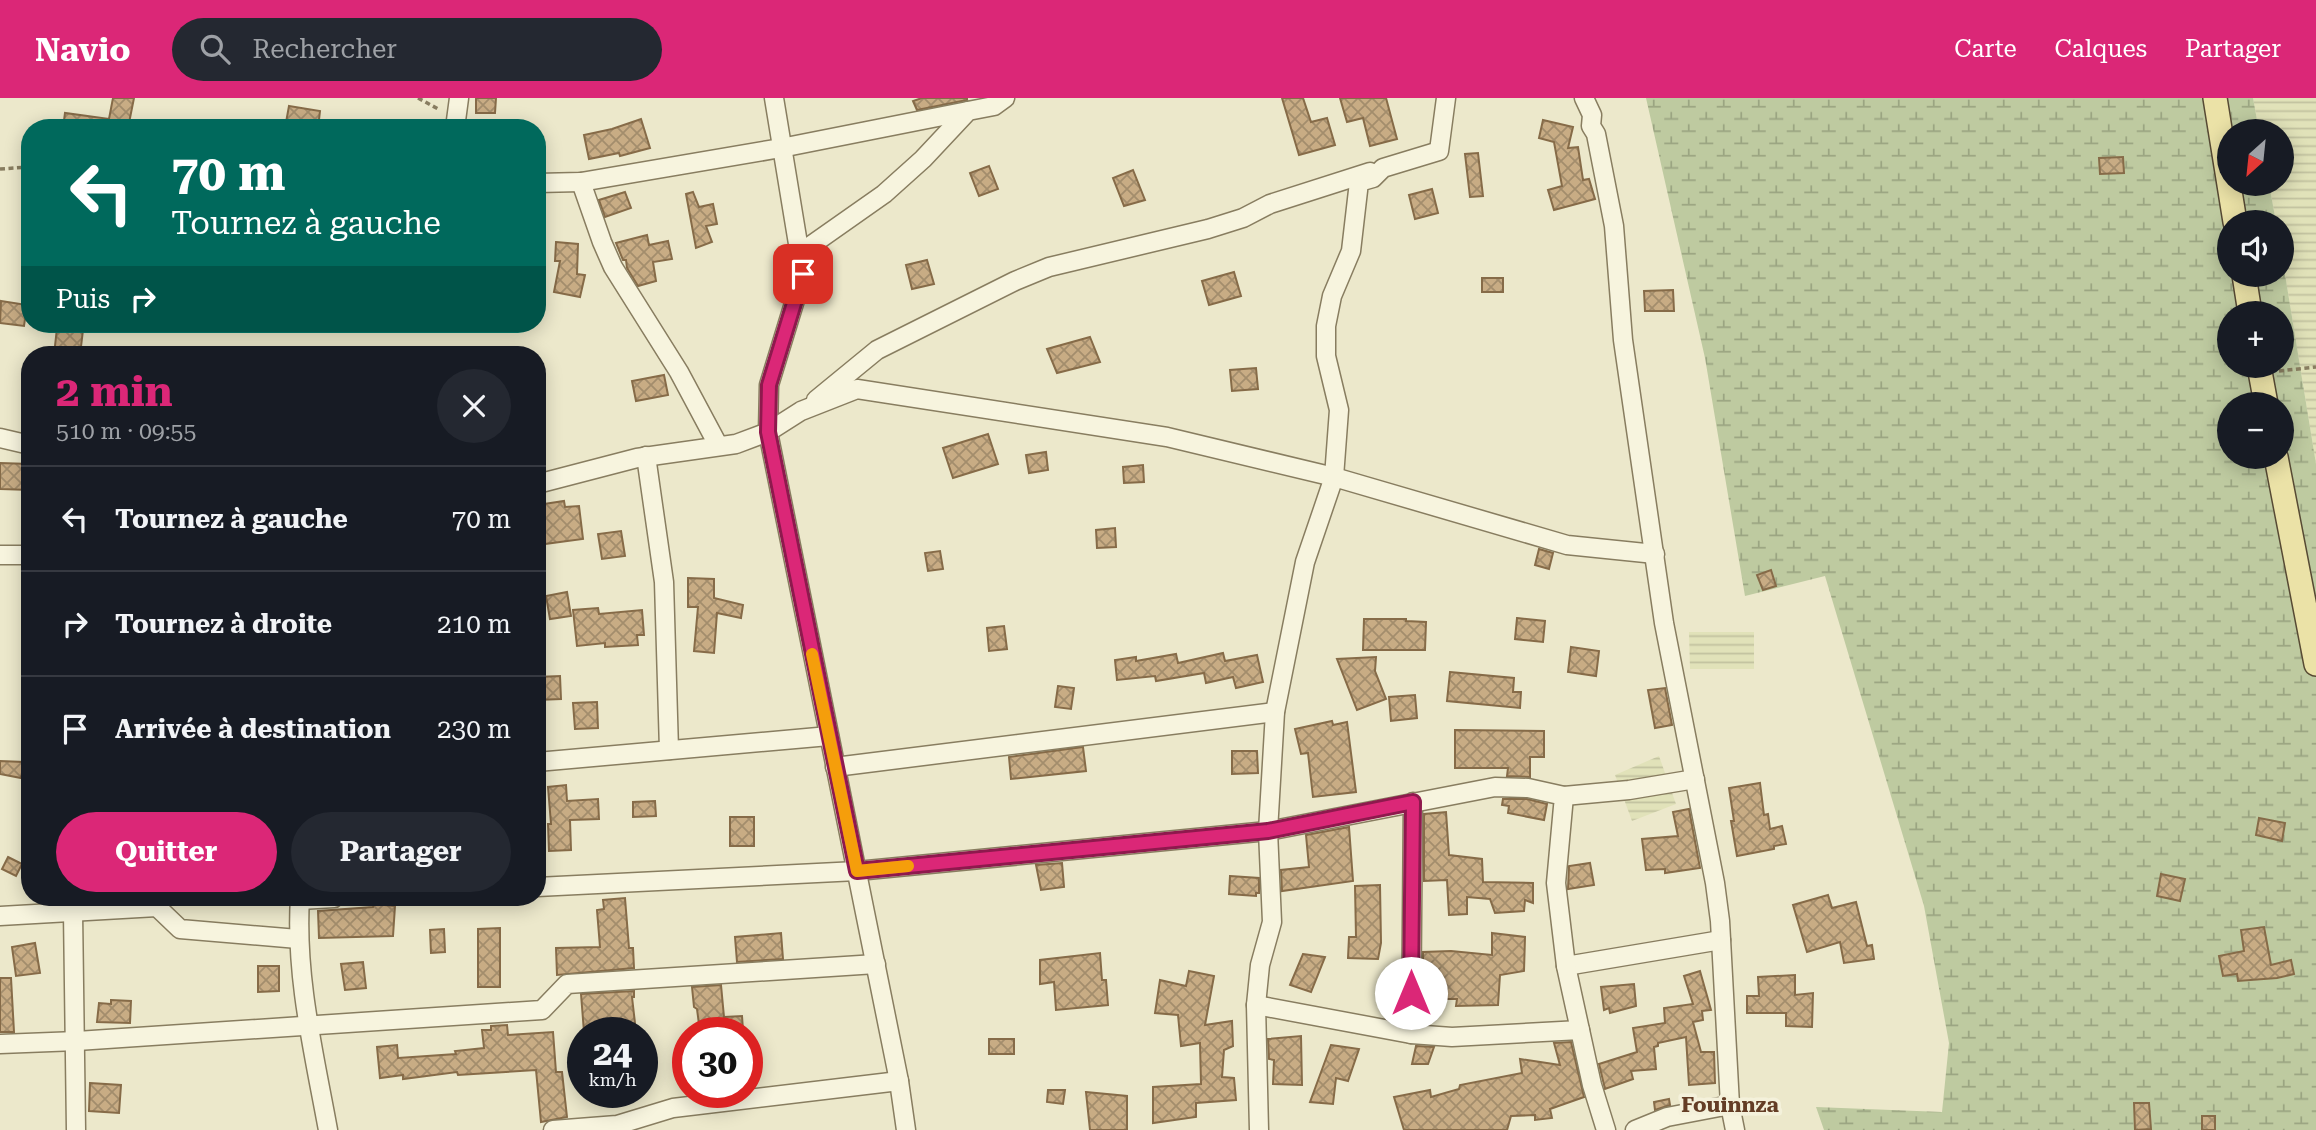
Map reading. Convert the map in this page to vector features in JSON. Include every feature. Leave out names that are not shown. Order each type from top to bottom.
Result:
[{"type":"main road","points":[[2215,98],[2233,210]]},
{"type":"main road","points":[[2278,469],[2316,664]]},
{"type":"street","points":[[456,119],[459,98]]},
{"type":"street","points":[[774,98],[803,274],[769,385],[768,432],[900,1081],[906,1130]]},
{"type":"street","points":[[546,183],[581,182],[781,148],[994,106],[1005,98]]},
{"type":"street","points":[[546,482],[646,456],[736,444],[768,432],[802,411],[877,351],[1015,281],[1049,267],[1208,229],[1243,218],[1270,204],[1438,152],[1446,98]]},
{"type":"street","points":[[1584,98],[1592,115],[1591,126],[1598,147],[1614,226],[1623,340],[1664,624],[1715,883],[1721,940],[1730,1105],[1735,1130]]},
{"type":"street","points":[[800,253],[884,194],[923,159],[968,111]]},
{"type":"street","points":[[1259,1130],[1256,1005],[1260,965],[1272,922],[1268,831],[1275,712],[1306,562],[1334,477],[1339,410],[1326,356],[1326,327],[1332,296],[1350,251],[1359,182],[1373,178],[1384,168]]},
{"type":"street","points":[[581,182],[613,267],[679,372],[718,445]]},
{"type":"street","points":[[802,411],[857,388],[1167,437],[1334,477],[1567,545],[1656,554]]},
{"type":"street","points":[[0,438],[21,442]]},
{"type":"street","points":[[646,456],[664,582],[669,750]]},
{"type":"street","points":[[0,555],[21,559]]},
{"type":"street","points":[[835,767],[1275,712]]},
{"type":"street","points":[[546,760],[829,736]]},
{"type":"street","points":[[546,887],[857,871],[1268,831],[1507,786],[1564,796],[1629,790],[1695,779]]},
{"type":"street","points":[[1564,796],[1556,883],[1566,966],[1592,1085],[1606,1130]]},
{"type":"street","points":[[1411,1034],[1413,802]]},
{"type":"street","points":[[0,916],[122,906]]},
{"type":"street","points":[[159,906],[180,929],[298,939]]},
{"type":"street","points":[[300,906],[298,939],[309,1026],[328,1130]]},
{"type":"street","points":[[73,912],[77,1041],[76,1130]]},
{"type":"street","points":[[1566,966],[1721,940]]},
{"type":"street","points":[[0,1044],[542,1010],[567,984],[876,964]]},
{"type":"street","points":[[1256,1005],[1411,1034],[1452,1037],[1580,1030]]},
{"type":"street","points":[[553,1130],[617,1125],[673,1108],[900,1081]]},
{"type":"street","points":[[1635,1130],[1667,1117],[1730,1105]]},
{"type":"path","points":[[0,169],[21,168]]},
{"type":"path","points":[[2294,368],[2316,368]]},
{"type":"green space","points":[[1646,98],[2253,98],[2257,119],[2217,119],[2217,196],[2271,196],[2274,210],[2217,210],[2217,287],[2287,287],[2289,301],[2217,301],[2217,378],[2294,378],[2294,329],[2316,464],[2316,1130],[1824,1130],[1816,1107],[1942,1112],[1949,1043],[1924,906],[1825,576],[1745,596],[1705,358]]},
{"type":"green space","points":[[2253,98],[2316,98],[2316,464],[2294,329],[2294,301],[2289,301],[2287,287],[2294,287],[2294,210],[2274,210],[2271,196],[2294,196],[2294,119],[2257,119]]},
{"type":"green space","points":[[1689,632],[1754,632],[1754,669],[1690,669]]},
{"type":"green space","points":[[1659,756],[1676,804],[1632,821],[1615,775]]},
{"type":"building","points":[[113,98],[134,98],[130,119],[109,119]]},
{"type":"building","points":[[476,98],[496,98],[495,113],[476,113]]},
{"type":"building","points":[[922,98],[967,100],[917,110],[913,101]]},
{"type":"building","points":[[1282,98],[1303,98],[1311,122],[1327,118],[1335,145],[1299,155]]},
{"type":"building","points":[[1340,98],[1386,98],[1397,139],[1370,146],[1363,118],[1347,122]]},
{"type":"building","points":[[289,106],[320,111],[319,119],[287,119]]},
{"type":"building","points":[[65,113],[109,119],[64,119]]},
{"type":"building","points":[[641,119],[650,148],[620,156],[619,153],[589,159],[584,135]]},
{"type":"building","points":[[1543,120],[1573,127],[1568,148],[1578,147],[1583,180],[1589,179],[1595,199],[1554,210],[1548,190],[1562,186],[1554,142],[1539,138]]},
{"type":"building","points":[[1478,153],[1483,196],[1470,197],[1465,154]]},
{"type":"building","points":[[2123,157],[2124,173],[2100,174],[2099,158]]},
{"type":"building","points":[[989,166],[998,189],[979,196],[970,173]]},
{"type":"building","points":[[1133,170],[1145,200],[1124,206],[1113,178]]},
{"type":"building","points":[[1432,189],[1438,213],[1415,219],[1409,195]]},
{"type":"building","points":[[625,192],[631,208],[605,217],[599,200]]},
{"type":"building","points":[[693,192],[699,207],[713,204],[717,224],[706,226],[712,242],[696,248],[686,194]]},
{"type":"building","points":[[647,235],[649,245],[668,241],[672,259],[653,262],[656,281],[638,286],[616,243]]},
{"type":"building","points":[[556,242],[578,244],[577,274],[585,275],[580,297],[554,292],[560,261],[555,261]]},
{"type":"building","points":[[927,260],[934,284],[912,289],[906,265]]},
{"type":"building","points":[[1234,272],[1241,296],[1209,305],[1202,281]]},
{"type":"building","points":[[1482,278],[1503,278],[1503,292],[1482,292]]},
{"type":"building","points":[[1673,290],[1674,311],[1645,311],[1644,291]]},
{"type":"building","points":[[1,301],[21,304],[21,326],[0,323]]},
{"type":"building","points":[[56,333],[83,333],[81,346],[55,346]]},
{"type":"building","points":[[1090,337],[1100,362],[1057,373],[1047,349]]},
{"type":"building","points":[[1256,368],[1258,389],[1232,391],[1230,370]]},
{"type":"building","points":[[664,375],[668,395],[636,401],[632,381]]},
{"type":"building","points":[[988,434],[998,464],[953,478],[943,448]]},
{"type":"building","points":[[1046,452],[1048,470],[1029,473],[1026,455]]},
{"type":"building","points":[[0,463],[21,464],[21,490],[0,489]]},
{"type":"building","points":[[1143,465],[1144,482],[1124,483],[1123,467]]},
{"type":"building","points":[[564,501],[565,507],[579,506],[583,539],[546,544],[546,504]]},
{"type":"building","points":[[1115,528],[1116,547],[1097,548],[1096,530]]},
{"type":"building","points":[[621,531],[625,556],[602,559],[598,534]]},
{"type":"building","points":[[1539,549],[1553,553],[1549,569],[1535,565]]},
{"type":"building","points":[[940,551],[943,569],[928,571],[925,553]]},
{"type":"building","points":[[1771,570],[1776,586],[1763,590],[1757,575]]},
{"type":"building","points":[[688,578],[714,579],[714,598],[743,605],[741,618],[717,613],[714,653],[694,651],[698,607],[688,607]]},
{"type":"building","points":[[567,592],[571,616],[550,619],[546,596]]},
{"type":"building","points":[[598,608],[599,614],[642,610],[644,635],[637,635],[638,645],[605,647],[605,643],[577,646],[573,610]]},
{"type":"building","points":[[1517,618],[1545,621],[1543,642],[1515,639]]},
{"type":"building","points":[[1364,619],[1426,622],[1425,650],[1363,650]]},
{"type":"building","points":[[1004,626],[1007,649],[989,651],[987,628]]},
{"type":"building","points":[[1571,647],[1599,651],[1596,676],[1568,672]]},
{"type":"building","points":[[1223,653],[1225,661],[1257,655],[1263,682],[1236,688],[1233,677],[1206,683],[1204,673],[1156,681],[1155,676],[1117,680],[1115,660],[1136,657],[1136,661],[1176,654],[1178,663]]},
{"type":"building","points":[[1376,657],[1375,671],[1386,699],[1357,710],[1337,659]]},
{"type":"building","points":[[1450,672],[1514,678],[1513,692],[1521,692],[1520,708],[1447,701]]},
{"type":"building","points":[[560,676],[561,699],[546,700],[546,677]]},
{"type":"building","points":[[1058,686],[1074,688],[1071,709],[1055,707]]},
{"type":"building","points":[[1665,688],[1672,725],[1655,728],[1648,690]]},
{"type":"building","points":[[1415,695],[1417,718],[1391,721],[1389,697]]},
{"type":"building","points":[[597,702],[598,728],[575,729],[573,703]]},
{"type":"building","points":[[1332,721],[1333,725],[1347,722],[1356,792],[1313,797],[1308,753],[1301,754],[1295,729]]},
{"type":"building","points":[[1455,730],[1544,731],[1544,757],[1530,757],[1530,777],[1507,776],[1508,768],[1455,768]]},
{"type":"building","points":[[1083,747],[1086,771],[1011,779],[1009,757]]},
{"type":"building","points":[[1232,751],[1257,751],[1258,773],[1232,774]]},
{"type":"building","points":[[0,761],[21,762],[21,778],[0,774]]},
{"type":"building","points":[[1760,783],[1764,815],[1768,814],[1770,829],[1782,826],[1786,844],[1737,856],[1729,788]]},
{"type":"building","points":[[566,785],[567,801],[598,799],[599,819],[570,820],[571,850],[549,851],[548,824],[551,824],[548,787]]},
{"type":"building","points":[[1503,799],[1527,799],[1547,804],[1544,820],[1508,813],[1509,806],[1502,805]]},
{"type":"building","points":[[655,801],[656,816],[633,817],[633,802]]},
{"type":"building","points":[[1689,809],[1700,868],[1665,873],[1665,869],[1646,870],[1642,839],[1678,836],[1673,812]]},
{"type":"building","points":[[1446,812],[1449,855],[1482,859],[1483,882],[1533,883],[1533,903],[1525,900],[1524,911],[1495,913],[1490,899],[1467,897],[1467,914],[1449,915],[1447,880],[1424,881],[1424,814]]},
{"type":"building","points":[[730,817],[754,817],[754,846],[730,846]]},
{"type":"building","points":[[2259,818],[2285,823],[2282,841],[2256,835]]},
{"type":"building","points":[[1349,827],[1353,881],[1282,891],[1281,870],[1309,867],[1306,835]]},
{"type":"building","points":[[8,857],[21,864],[16,876],[2,869]]},
{"type":"building","points":[[1062,863],[1064,887],[1041,890],[1036,865]]},
{"type":"building","points":[[1590,863],[1594,885],[1568,889],[1569,866]]},
{"type":"building","points":[[2161,874],[2185,879],[2180,901],[2157,896]]},
{"type":"building","points":[[1230,876],[1259,878],[1259,893],[1256,893],[1256,896],[1229,894]]},
{"type":"building","points":[[1380,885],[1381,943],[1378,959],[1348,958],[1349,937],[1356,937],[1355,886]]},
{"type":"building","points":[[1828,895],[1832,908],[1856,902],[1867,946],[1872,945],[1874,959],[1844,963],[1840,942],[1807,952],[1793,905]]},
{"type":"building","points":[[625,898],[629,948],[633,948],[634,968],[557,975],[556,948],[600,947],[597,910],[604,909],[603,900]]},
{"type":"building","points":[[395,906],[393,936],[319,938],[318,911]]},
{"type":"building","points":[[2264,927],[2271,965],[2291,960],[2294,974],[2238,981],[2237,974],[2223,976],[2219,956],[2244,951],[2241,930]]},
{"type":"building","points":[[500,928],[500,987],[478,987],[478,929]]},
{"type":"building","points":[[444,929],[445,952],[431,953],[430,930]]},
{"type":"building","points":[[781,933],[783,959],[737,962],[735,937]]},
{"type":"building","points":[[1492,933],[1525,937],[1524,971],[1500,975],[1498,1005],[1456,1006],[1457,999],[1425,999],[1426,972],[1423,972],[1423,952],[1451,951],[1492,955]]},
{"type":"building","points":[[35,943],[40,973],[16,976],[12,947]]},
{"type":"building","points":[[1100,953],[1102,980],[1106,980],[1108,1005],[1056,1010],[1054,982],[1040,984],[1040,960]]},
{"type":"building","points":[[1303,954],[1325,957],[1311,992],[1290,985]]},
{"type":"building","points":[[363,962],[366,988],[345,990],[341,964]]},
{"type":"building","points":[[258,966],[279,966],[279,991],[258,992]]},
{"type":"building","points":[[1189,971],[1214,976],[1205,1025],[1232,1021],[1233,1046],[1224,1050],[1222,1077],[1234,1078],[1236,1100],[1196,1103],[1196,1117],[1153,1123],[1153,1087],[1201,1084],[1200,1043],[1181,1046],[1178,1015],[1155,1013],[1160,980],[1186,986]]},
{"type":"building","points":[[1700,971],[1711,1010],[1702,1011],[1703,1020],[1693,1022],[1701,1052],[1714,1052],[1715,1083],[1689,1085],[1686,1037],[1658,1043],[1658,1046],[1654,1047],[1656,1069],[1631,1071],[1633,1079],[1605,1089],[1599,1064],[1637,1052],[1633,1028],[1665,1023],[1664,1008],[1693,1004],[1684,976]]},
{"type":"building","points":[[1795,975],[1795,995],[1813,993],[1812,1027],[1786,1026],[1786,1013],[1747,1013],[1747,996],[1759,996],[1758,977]]},
{"type":"building","points":[[0,978],[11,978],[14,1032],[0,1032]]},
{"type":"building","points":[[1634,984],[1636,1006],[1610,1013],[1609,1008],[1604,1010],[1601,987]]},
{"type":"building","points":[[721,985],[724,1017],[698,1017],[692,987]]},
{"type":"building","points":[[634,991],[634,1017],[583,1017],[581,994]]},
{"type":"building","points":[[111,1000],[131,1001],[130,1023],[97,1022],[99,1003],[111,1004]]},
{"type":"building","points":[[507,1025],[508,1035],[553,1032],[556,1072],[562,1072],[567,1117],[541,1122],[536,1070],[458,1075],[457,1072],[403,1079],[403,1075],[380,1078],[377,1047],[397,1045],[398,1058],[456,1054],[455,1051],[484,1048],[482,1030],[491,1030],[491,1026]]},
{"type":"building","points":[[1301,1036],[1302,1085],[1273,1084],[1274,1060],[1269,1059],[1268,1039]]},
{"type":"building","points":[[989,1039],[1014,1039],[1014,1054],[989,1054]]},
{"type":"building","points":[[1571,1042],[1584,1097],[1550,1109],[1552,1118],[1535,1120],[1535,1115],[1511,1116],[1507,1130],[1404,1130],[1394,1097],[1430,1090],[1431,1097],[1459,1089],[1460,1085],[1522,1073],[1520,1059],[1560,1065],[1554,1043]]},
{"type":"building","points":[[1331,1045],[1359,1049],[1348,1081],[1336,1078],[1333,1104],[1310,1102]]},
{"type":"building","points":[[1416,1046],[1434,1047],[1428,1064],[1412,1064]]},
{"type":"building","points":[[90,1083],[121,1085],[119,1113],[89,1111]]},
{"type":"building","points":[[1048,1090],[1065,1090],[1063,1104],[1047,1102]]},
{"type":"building","points":[[1086,1092],[1127,1096],[1127,1130],[1090,1130]]},
{"type":"building","points":[[1669,1099],[1670,1105],[1655,1110],[1654,1102]]},
{"type":"building","points":[[2134,1103],[2149,1103],[2151,1129],[2135,1130]]},
{"type":"building","points":[[2202,1116],[2215,1116],[2215,1130],[2202,1130]]},
{"type":"slow traffic","points":[[812,654],[857,871],[908,866]]},
{"type":"district","name":"Fouinnza","points":[[1730,1105]]},
{"type":"route","points":[[803,274],[769,385],[768,432],[857,871],[1268,831],[1413,802],[1411,993]]}]
